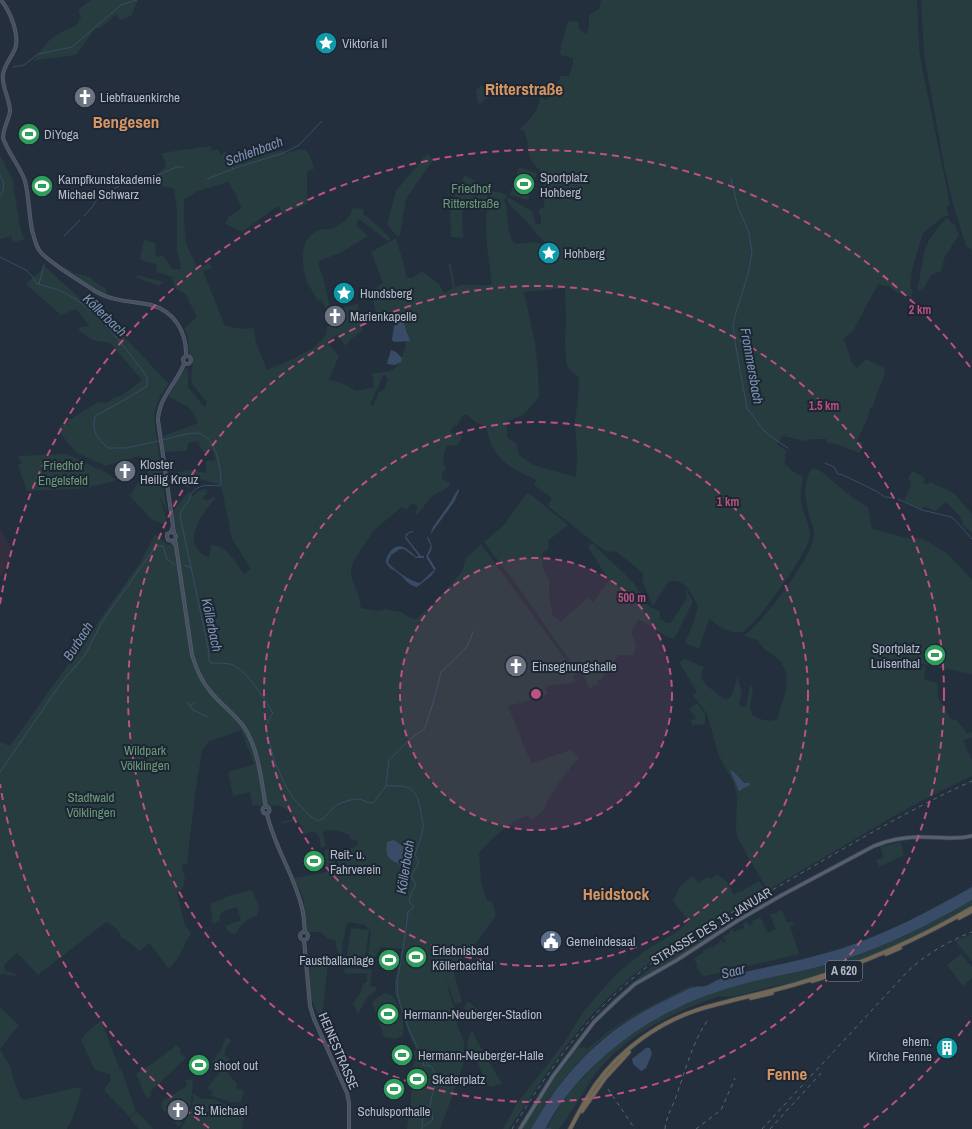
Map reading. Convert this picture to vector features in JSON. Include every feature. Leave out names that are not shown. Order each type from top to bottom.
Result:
[{"type":"highway","name":"A 620","points":[[572,1129],[586,1100],[597,1083],[612,1065],[645,1036],[666,1023],[679,1017],[706,1009],[789,988],[849,969],[912,943],[972,909]]},
{"type":"main road","points":[[1,0],[11,14],[16,41],[15,48],[6,63],[3,75],[10,108],[10,114],[3,138],[21,171],[25,183],[32,230],[36,244],[41,253],[64,271],[99,293],[120,301],[151,305],[170,314],[182,332],[186,356],[182,359],[184,364],[161,403],[158,414],[173,526],[172,532]]},
{"type":"main road","points":[[184,364],[188,364],[191,361],[189,356],[186,356]]},
{"type":"main road","points":[[172,532],[176,536],[174,540],[178,552],[192,655],[199,674],[210,692],[240,722],[248,734],[256,757],[266,807],[269,809],[267,814],[274,838],[302,905],[304,932],[301,937],[305,940],[308,935],[304,932]]},
{"type":"main road","points":[[172,532],[167,534],[166,537],[168,540],[174,540]]},
{"type":"main road","points":[[266,807],[263,808],[262,811],[267,814]]},
{"type":"main road","name":"STRASSE DES 13. JANUAR","points":[[520,1129],[553,1076],[594,1022],[617,1000],[644,978],[668,965],[737,921],[874,846],[919,837],[959,838],[972,836]]},
{"type":"main road","name":"HEINESTRASSE","points":[[305,940],[310,1006],[314,1019],[347,1093],[350,1103],[349,1129]]},
{"type":"shaded area","points":[[0,529],[10,546],[11,553],[10,560],[0,578]]},
{"type":"green space","points":[[91,0],[138,0],[131,16],[120,20],[116,14],[102,27],[95,29],[76,55],[37,60],[33,63],[41,50],[50,40],[62,32],[76,26],[81,17],[78,10]]},
{"type":"green space","points":[[601,0],[917,0],[921,62],[950,204],[946,207],[949,215],[943,217],[923,233],[912,270],[910,287],[913,290],[911,297],[896,292],[890,287],[878,284],[853,331],[844,339],[851,361],[857,368],[866,359],[884,368],[885,373],[872,408],[870,408],[868,417],[857,441],[863,443],[860,453],[835,444],[827,443],[826,439],[812,439],[805,441],[783,436],[777,444],[787,451],[784,456],[786,458],[784,463],[791,469],[790,470],[803,477],[801,502],[810,536],[806,548],[799,560],[758,618],[742,632],[738,633],[729,631],[709,619],[699,649],[685,643],[693,624],[698,606],[684,584],[669,581],[653,606],[642,580],[643,573],[617,552],[606,551],[598,546],[548,506],[552,498],[534,485],[536,480],[503,461],[493,447],[486,427],[475,422],[467,415],[463,415],[457,426],[454,425],[450,432],[458,434],[462,437],[457,446],[448,445],[444,453],[443,464],[446,467],[445,471],[442,473],[442,478],[450,483],[449,487],[432,496],[417,515],[415,514],[418,506],[411,503],[407,510],[402,507],[374,530],[353,562],[351,570],[352,579],[359,597],[361,608],[379,611],[385,609],[402,612],[410,618],[416,619],[432,605],[462,572],[466,558],[481,544],[576,674],[573,677],[576,682],[548,686],[546,690],[548,694],[508,706],[531,763],[571,750],[579,757],[560,781],[545,805],[546,808],[532,820],[528,816],[509,825],[489,842],[479,853],[481,882],[487,901],[492,901],[496,915],[468,952],[459,959],[453,969],[462,1002],[455,1004],[445,977],[452,1002],[457,1013],[457,1025],[464,1041],[463,1063],[459,1078],[440,1129],[407,1129],[413,1066],[416,1060],[413,1053],[416,1049],[412,1042],[395,993],[395,981],[402,949],[381,947],[374,959],[371,959],[371,963],[369,965],[353,965],[354,960],[367,961],[371,931],[365,925],[350,922],[346,925],[342,948],[342,958],[346,963],[343,965],[336,947],[336,941],[327,938],[321,932],[309,932],[307,930],[303,897],[294,878],[327,872],[324,850],[332,848],[335,867],[338,867],[337,853],[346,852],[358,844],[356,840],[350,839],[349,835],[338,831],[326,830],[323,833],[326,846],[321,848],[319,836],[315,832],[310,832],[303,835],[302,827],[297,820],[281,824],[282,822],[293,819],[290,812],[284,808],[269,806],[270,811],[267,811],[265,802],[263,806],[252,805],[250,792],[233,796],[228,772],[254,764],[241,730],[208,742],[202,751],[195,794],[187,864],[182,865],[185,880],[182,889],[177,893],[185,925],[191,933],[176,961],[169,969],[149,943],[140,951],[127,940],[121,938],[118,930],[106,922],[38,975],[17,953],[4,965],[5,971],[16,974],[16,976],[1,974],[0,976],[0,742],[10,746],[140,563],[155,534],[168,545],[178,543],[173,511],[190,490],[192,497],[199,491],[209,489],[206,491],[208,493],[202,498],[207,501],[214,496],[215,499],[209,505],[199,521],[194,538],[195,546],[200,552],[209,557],[211,545],[222,548],[230,555],[244,574],[251,569],[232,539],[221,485],[196,478],[187,489],[186,480],[174,481],[173,473],[190,470],[206,473],[206,461],[216,460],[212,450],[204,453],[197,441],[188,443],[187,451],[164,452],[163,436],[198,423],[191,409],[168,396],[186,367],[188,373],[188,387],[205,408],[207,402],[193,385],[191,378],[193,362],[189,352],[188,338],[184,328],[197,317],[186,295],[175,288],[172,277],[157,272],[156,264],[140,260],[144,240],[155,243],[156,257],[163,255],[172,269],[181,269],[177,249],[177,210],[174,189],[149,182],[166,166],[162,153],[211,146],[211,151],[218,149],[221,155],[226,151],[226,159],[252,157],[285,150],[285,154],[298,150],[305,150],[310,156],[314,169],[307,171],[307,204],[285,213],[282,212],[278,206],[242,232],[224,223],[227,222],[228,217],[242,208],[228,182],[198,191],[184,199],[186,244],[198,268],[209,263],[213,268],[203,271],[225,326],[254,329],[256,343],[267,370],[295,358],[315,347],[326,335],[329,314],[321,300],[318,301],[308,284],[303,267],[303,251],[309,238],[314,233],[322,229],[331,229],[341,224],[350,215],[353,208],[363,209],[364,215],[374,222],[391,239],[388,241],[359,219],[356,225],[368,236],[342,252],[319,261],[318,264],[322,274],[331,312],[358,303],[363,330],[350,340],[346,346],[337,335],[327,342],[339,356],[329,380],[340,382],[356,391],[374,387],[372,373],[390,370],[400,363],[408,333],[399,319],[394,317],[377,316],[371,292],[383,283],[371,252],[396,238],[407,276],[404,277],[412,278],[422,271],[439,284],[444,293],[453,288],[448,264],[451,263],[455,287],[461,285],[492,285],[486,226],[486,214],[490,191],[507,195],[504,200],[510,234],[515,244],[536,242],[542,244],[545,242],[509,204],[507,197],[532,211],[536,225],[541,223],[541,216],[538,210],[545,206],[544,181],[541,173],[530,157],[525,134],[523,130],[519,130],[536,111],[540,97],[546,100],[549,98],[561,76],[569,76],[573,64],[573,58],[560,55],[568,21],[578,22],[579,28],[585,34],[587,33],[589,26],[589,15],[599,9]],"holes":[[[565,288],[566,363],[569,369],[579,378],[575,420],[577,452],[576,477],[533,465],[519,455],[516,443],[507,437],[507,421],[523,415],[539,397],[535,343],[524,292]],[[384,374],[388,380],[384,390],[379,392],[373,406],[370,404]]]},
{"type":"green space","points":[[921,0],[972,0],[972,250],[966,246],[952,200],[945,170],[924,54]]},
{"type":"green space","points":[[481,85],[491,95],[478,104],[476,91]]},
{"type":"green space","points":[[427,154],[434,159],[406,199],[400,235],[397,236],[387,225],[396,191]]},
{"type":"green space","points":[[0,155],[14,183],[13,185],[21,232],[25,239],[13,242],[11,236],[0,239]]},
{"type":"green space","name":"Sportplatz Hohberg","points":[[519,167],[537,173],[528,200],[510,195]]},
{"type":"green space","name":"Friedhof Ritterstraße","points":[[465,175],[489,189],[484,211],[464,209],[462,213],[463,238],[451,237],[450,206]]},
{"type":"green space","points":[[946,218],[949,219],[952,224],[954,223],[959,235],[945,256],[941,271],[931,275],[924,288],[917,291],[925,249],[930,238]]},
{"type":"green space","points":[[63,266],[74,273],[90,277],[98,285],[106,288],[107,295],[65,269]]},
{"type":"green space","points":[[45,267],[130,343],[169,384],[159,400],[154,417],[167,512],[159,495],[167,521],[165,525],[151,519],[130,496],[139,481],[148,472],[146,461],[139,456],[106,466],[77,453],[58,429],[61,425],[98,402],[106,403],[116,397],[121,396],[142,380],[110,343],[92,340],[78,330],[81,327],[90,326],[76,309],[61,315],[26,284]]},
{"type":"green space","points":[[138,275],[163,282],[159,286],[135,277]]},
{"type":"green space","name":"Friedhof Engelsfeld","points":[[67,454],[107,473],[116,480],[77,489],[27,491],[18,465],[22,463],[18,456]]},
{"type":"green space","points":[[814,468],[822,472],[853,498],[868,507],[872,529],[911,539],[911,537],[923,539],[948,554],[972,580],[972,674],[916,663],[916,665],[926,667],[924,679],[937,683],[938,698],[952,720],[956,719],[967,734],[972,732],[972,737],[963,741],[972,760],[972,776],[894,816],[768,890],[737,836],[737,797],[734,783],[719,756],[707,714],[693,695],[697,692],[679,662],[685,659],[704,667],[701,677],[704,682],[726,699],[731,697],[738,676],[739,684],[742,690],[739,706],[746,707],[750,686],[753,687],[750,707],[752,715],[764,720],[771,721],[777,719],[786,688],[786,673],[778,659],[765,650],[758,640],[744,636],[763,617],[786,588],[805,558],[811,545],[814,532],[805,490],[808,475]]},
{"type":"green space","points":[[914,472],[925,478],[923,483],[928,485],[930,482],[954,493],[972,514],[972,533],[962,524],[963,523],[959,515],[946,502],[935,511],[924,506],[922,510],[912,506],[904,500],[911,486],[909,485],[911,482],[908,479],[911,473]]},
{"type":"green space","points":[[527,493],[568,525],[548,541],[549,549],[543,552],[542,561],[544,572],[549,580],[549,596],[553,616],[561,621],[588,598],[593,602],[609,580],[588,546],[592,543],[634,583],[648,606],[660,612],[660,619],[667,623],[671,623],[687,598],[685,591],[686,589],[693,602],[674,639],[665,636],[638,619],[631,633],[636,645],[633,655],[618,655],[601,680],[597,680],[599,685],[595,685],[590,689],[583,675],[586,672],[593,675],[585,671],[580,674],[576,670],[519,588],[484,542],[504,525]]},
{"type":"green space","points":[[697,703],[705,714],[705,724],[692,725],[691,720],[697,719],[689,709]]},
{"type":"green space","points":[[901,842],[904,855],[879,867],[876,860],[884,858],[880,847]]},
{"type":"green space","points":[[716,875],[727,882],[733,894],[742,891],[759,881],[766,891],[686,938],[629,978],[583,1025],[545,1076],[509,1129],[503,1129],[517,1103],[568,1037],[583,1012],[616,974],[646,950],[678,931],[689,921],[673,901],[680,886],[693,876],[698,883],[707,877],[711,879]]},
{"type":"green space","points":[[252,890],[259,906],[257,916],[244,922],[235,935],[228,931],[225,926],[241,920],[237,907],[226,910],[220,914],[220,921],[213,924],[210,904],[231,895]]},
{"type":"green space","points":[[972,900],[972,906],[909,939],[866,958],[799,981],[736,996],[719,996],[668,1017],[636,1036],[608,1059],[593,1077],[559,1129],[546,1129],[566,1096],[595,1065],[632,1034],[673,1010],[717,992],[752,982],[828,965],[875,949],[940,918]]},
{"type":"green space","points":[[782,910],[787,923],[792,921],[794,924],[790,926],[799,954],[705,976],[701,974],[696,967],[698,966],[694,959],[704,952],[703,951],[712,946],[713,948],[715,947],[714,946],[721,940],[724,943],[726,942],[723,937],[730,933],[729,932],[732,929],[734,932],[744,928],[743,924],[747,921],[749,926],[753,923],[752,921],[760,917],[768,933],[776,929],[770,915]]},
{"type":"green space","points":[[722,921],[725,926],[679,957],[637,981],[602,1013],[623,991],[641,976],[680,948]]},
{"type":"green space","points":[[351,928],[369,930],[365,958],[347,956]]},
{"type":"green space","points":[[972,934],[972,961],[955,941]]},
{"type":"green space","name":"Faustballanlage","points":[[381,954],[399,955],[398,966],[380,965]]},
{"type":"green space","points":[[961,954],[972,967],[972,978],[963,986],[947,965]]},
{"type":"green space","points":[[328,964],[322,1017],[327,1018],[329,1024],[322,1026],[311,995],[309,969],[310,965]]},
{"type":"green space","points":[[343,969],[372,970],[370,986],[377,987],[375,992],[368,996],[358,1014],[353,1004],[361,992],[363,984],[367,982],[367,973],[346,974]]},
{"type":"green space","points":[[690,986],[696,987],[635,1016],[603,1039],[589,1051],[563,1080],[531,1129],[522,1129],[550,1084],[578,1047],[584,1047],[587,1049],[609,1031],[633,1015]]},
{"type":"green space","name":"Hermann-Neuberger-Stadion","points":[[385,993],[394,998],[402,1016],[404,1032],[403,1035],[396,1039],[384,1037],[372,1002]]},
{"type":"green space","points":[[468,1001],[479,1011],[475,1017],[464,1008]]},
{"type":"green space","points":[[0,1007],[19,1025],[0,1049]]},
{"type":"green space","points":[[597,1017],[574,1047],[573,1045]]},
{"type":"green space","points":[[101,1021],[120,1069],[110,1074],[95,1070],[81,1040],[90,1029]]},
{"type":"green space","points":[[472,1030],[502,1084],[491,1087],[487,1084],[474,1054],[467,1052],[468,1039]]},
{"type":"green space","points":[[226,1037],[231,1040],[224,1054],[230,1060],[226,1065],[228,1068],[225,1070],[237,1084],[236,1088],[244,1091],[241,1102],[231,1102],[211,1096],[213,1092],[207,1088],[222,1070],[212,1062],[220,1052]]},
{"type":"green space","points":[[177,1045],[181,1050],[179,1052],[186,1058],[150,1092],[152,1095],[147,1099],[136,1074]]},
{"type":"green space","points":[[0,1049],[11,1068],[20,1097],[23,1100],[74,1088],[81,1088],[76,1109],[67,1129],[0,1129]]},
{"type":"green space","points":[[121,1069],[135,1109],[135,1112],[130,1117],[104,1090],[111,1080],[110,1074]]},
{"type":"green space","points":[[193,1079],[191,1104],[179,1127],[162,1109],[161,1102],[187,1086],[185,1080]]},
{"type":"green space","points":[[193,1093],[202,1099],[214,1099],[244,1114],[242,1129],[181,1129],[192,1107]]},
{"type":"green space","points":[[137,1111],[153,1129],[139,1129],[130,1119]]},
{"type":"water","points":[[399,321],[403,321],[410,341],[394,342],[392,340],[394,326]]},
{"type":"water","points":[[391,350],[396,352],[402,358],[401,362],[395,365],[387,364]]},
{"type":"water","points":[[458,489],[459,491],[454,502],[430,535],[433,527]]},
{"type":"water","points":[[411,531],[414,532],[409,533],[406,537],[421,556],[424,556],[424,558],[416,558],[404,549],[400,549],[391,555],[388,562],[402,575],[412,581],[420,583],[434,570],[426,557],[431,546],[427,538],[428,537],[432,547],[428,556],[436,569],[431,576],[417,587],[408,583],[390,568],[386,562],[387,556],[391,550],[400,546],[408,550],[416,557],[419,556],[405,538],[406,534]]},
{"type":"water","points":[[888,643],[897,646],[896,654],[893,655],[875,650],[877,646]]},
{"type":"water","points":[[730,770],[734,772],[744,783],[750,783],[750,785],[739,791]]},
{"type":"water","points":[[394,840],[404,846],[412,840],[412,844],[406,853],[408,862],[405,868],[390,859],[387,855],[387,842]]},
{"type":"water","points":[[972,887],[972,900],[940,918],[875,949],[828,965],[752,982],[713,993],[664,1015],[618,1044],[598,1062],[579,1081],[561,1103],[545,1129],[531,1129],[557,1089],[587,1054],[622,1025],[642,1012],[691,988],[706,986],[723,978],[811,957],[857,943],[908,921]]},
{"type":"water","points":[[646,1048],[650,1048],[652,1054],[646,1068],[641,1071],[633,1064],[632,1059]]},
{"type":"waterway","points":[[13,67],[24,65],[38,54],[72,47],[121,5],[137,0]]},
{"type":"waterway","name":"Schlehbach","points":[[207,179],[238,167],[284,153],[299,145],[322,121]]},
{"type":"waterway","name":"Schlehbach","points":[[230,162],[233,169]]},
{"type":"waterway","name":"Schlehbach","points":[[148,179],[177,167],[183,167]]},
{"type":"waterway","name":"Köllerbach","points":[[0,175],[4,186],[0,196]]},
{"type":"waterway","name":"Frommersbach","points":[[731,178],[737,204],[749,233],[752,252],[748,274],[735,316]]},
{"type":"waterway","name":"Schlehbach","points":[[84,216],[96,200],[119,186]]},
{"type":"waterway","name":"Schlehbach","points":[[64,236],[80,220]]},
{"type":"waterway","name":"Köllerbach","points":[[0,257],[26,270],[33,277],[36,283],[62,291],[88,308],[118,339],[147,378],[147,386],[95,416],[94,426],[100,441],[108,448],[126,448],[159,441]]},
{"type":"waterway","name":"Schlehbach","points":[[39,284],[44,265]]},
{"type":"waterway","name":"Frommersbach","points":[[735,317],[733,325],[735,342],[747,408],[764,431],[788,448]]},
{"type":"waterway","name":"Köllerbach","points":[[162,440],[193,433],[201,434],[207,438],[216,452],[220,469],[221,485],[204,486],[194,490],[180,516],[208,647],[209,660],[211,663],[230,664],[243,672],[260,693],[273,713],[265,726],[274,760],[285,785],[294,799],[310,816],[318,821],[324,818],[334,807],[344,802],[358,799],[373,803],[386,786],[402,786],[412,790],[418,798],[423,826],[422,835],[415,855],[419,862],[411,876],[416,885],[409,902],[414,907],[408,912],[397,982],[398,997],[410,1032],[424,1060],[423,1065],[431,1066],[436,1081],[430,1106],[433,1117],[432,1121],[422,1127],[422,1129]]},
{"type":"waterway","name":"Frommersbach","points":[[825,463],[834,467],[838,474],[876,491],[885,497],[894,498]]},
{"type":"waterway","name":"Frommersbach","points":[[898,499],[922,510],[951,517],[972,539]]},
{"type":"waterway","name":"Burbach","points":[[0,772],[61,683],[85,655],[102,622],[156,546],[163,546],[167,559],[175,565]]},
{"type":"waterway","name":"Köllerbach","points":[[184,565],[191,568]]},
{"type":"waterway","points":[[471,637],[473,632]]},
{"type":"waterway","points":[[386,785],[389,760],[408,741],[425,728],[441,672],[467,647],[471,638]]},
{"type":"waterway","points":[[187,702],[193,710],[208,717]]},
{"type":"waterway","points":[[190,706],[194,703]]},
{"type":"waterway","name":"Köllerbach","points":[[425,1061],[429,1065]]},
{"type":"waterway","name":"Köllerbach","points":[[422,1125],[423,1118],[429,1113],[430,1109]]},
{"type":"waterway","points":[[545,1129],[551,1129]]},
{"type":"railway","points":[[512,1129],[534,1094],[584,1027],[612,997],[651,964],[693,935],[851,844],[923,805],[972,781]]},
{"type":"railway","points":[[762,1129],[909,970],[939,948],[972,932]]},
{"type":"railway","points":[[665,1129],[694,1046],[698,1036],[708,1020]]},
{"type":"railway","points":[[770,1129],[823,1071]]},
{"type":"railway","points":[[696,1129],[721,1110],[735,1078]]},
{"type":"railway","points":[[608,1089],[635,1129]]},
{"type":"place","name":"Viktoria II","points":[[326,43]]},
{"type":"place","name":"Liebfrauenkirche","points":[[85,97]]},
{"type":"place","name":"DiYoga","points":[[29,134]]},
{"type":"place","name":"Sportplatz Hohberg","points":[[524,184]]},
{"type":"place","name":"Kampfkunstakademie Michael Schwarz","points":[[42,186]]},
{"type":"place","name":"Hohberg","points":[[549,253]]},
{"type":"place","name":"Hundsberg","points":[[344,293]]},
{"type":"place","name":"Marienkapelle","points":[[335,316]]},
{"type":"place","name":"Kloster Heilig Kreuz","points":[[125,471]]},
{"type":"place","name":"Sportplatz Luisenthal","points":[[935,655]]},
{"type":"place","name":"Einsegnungshalle","points":[[516,666]]},
{"type":"place","name":"Reit- u. Fahrverein","points":[[314,861]]},
{"type":"place","name":"Gemeindesaal","points":[[551,941]]},
{"type":"place","name":"Erlebnisbad Köllerbachtal","points":[[416,957]]},
{"type":"place","name":"Faustballanlage","points":[[389,960]]},
{"type":"place","name":"Hermann-Neuberger-Stadion","points":[[388,1014]]},
{"type":"place","name":"ehem. Kirche Fenne","points":[[947,1048]]},
{"type":"place","name":"Hermann-Neuberger-Halle","points":[[402,1055]]},
{"type":"place","name":"shoot out","points":[[199,1065]]},
{"type":"place","name":"Skaterplatz","points":[[417,1079]]},
{"type":"place","name":"Schulsporthalle","points":[[394,1089]]},
{"type":"place","name":"St. Michael","points":[[178,1110]]},
{"type":"district","name":"Ritterstraße","points":[[524,89]]},
{"type":"district","name":"Bengesen","points":[[126,122]]},
{"type":"district","name":"Heidstock","points":[[616,894]]},
{"type":"district","name":"Fenne","points":[[787,1074]]},
{"type":"park label","name":"Wildpark Völklingen","points":[[145,758]]},
{"type":"park label","name":"Stadtwald Völklingen","points":[[91,804]]},
{"type":"water label","name":"Saar","points":[[733,971]]}]
